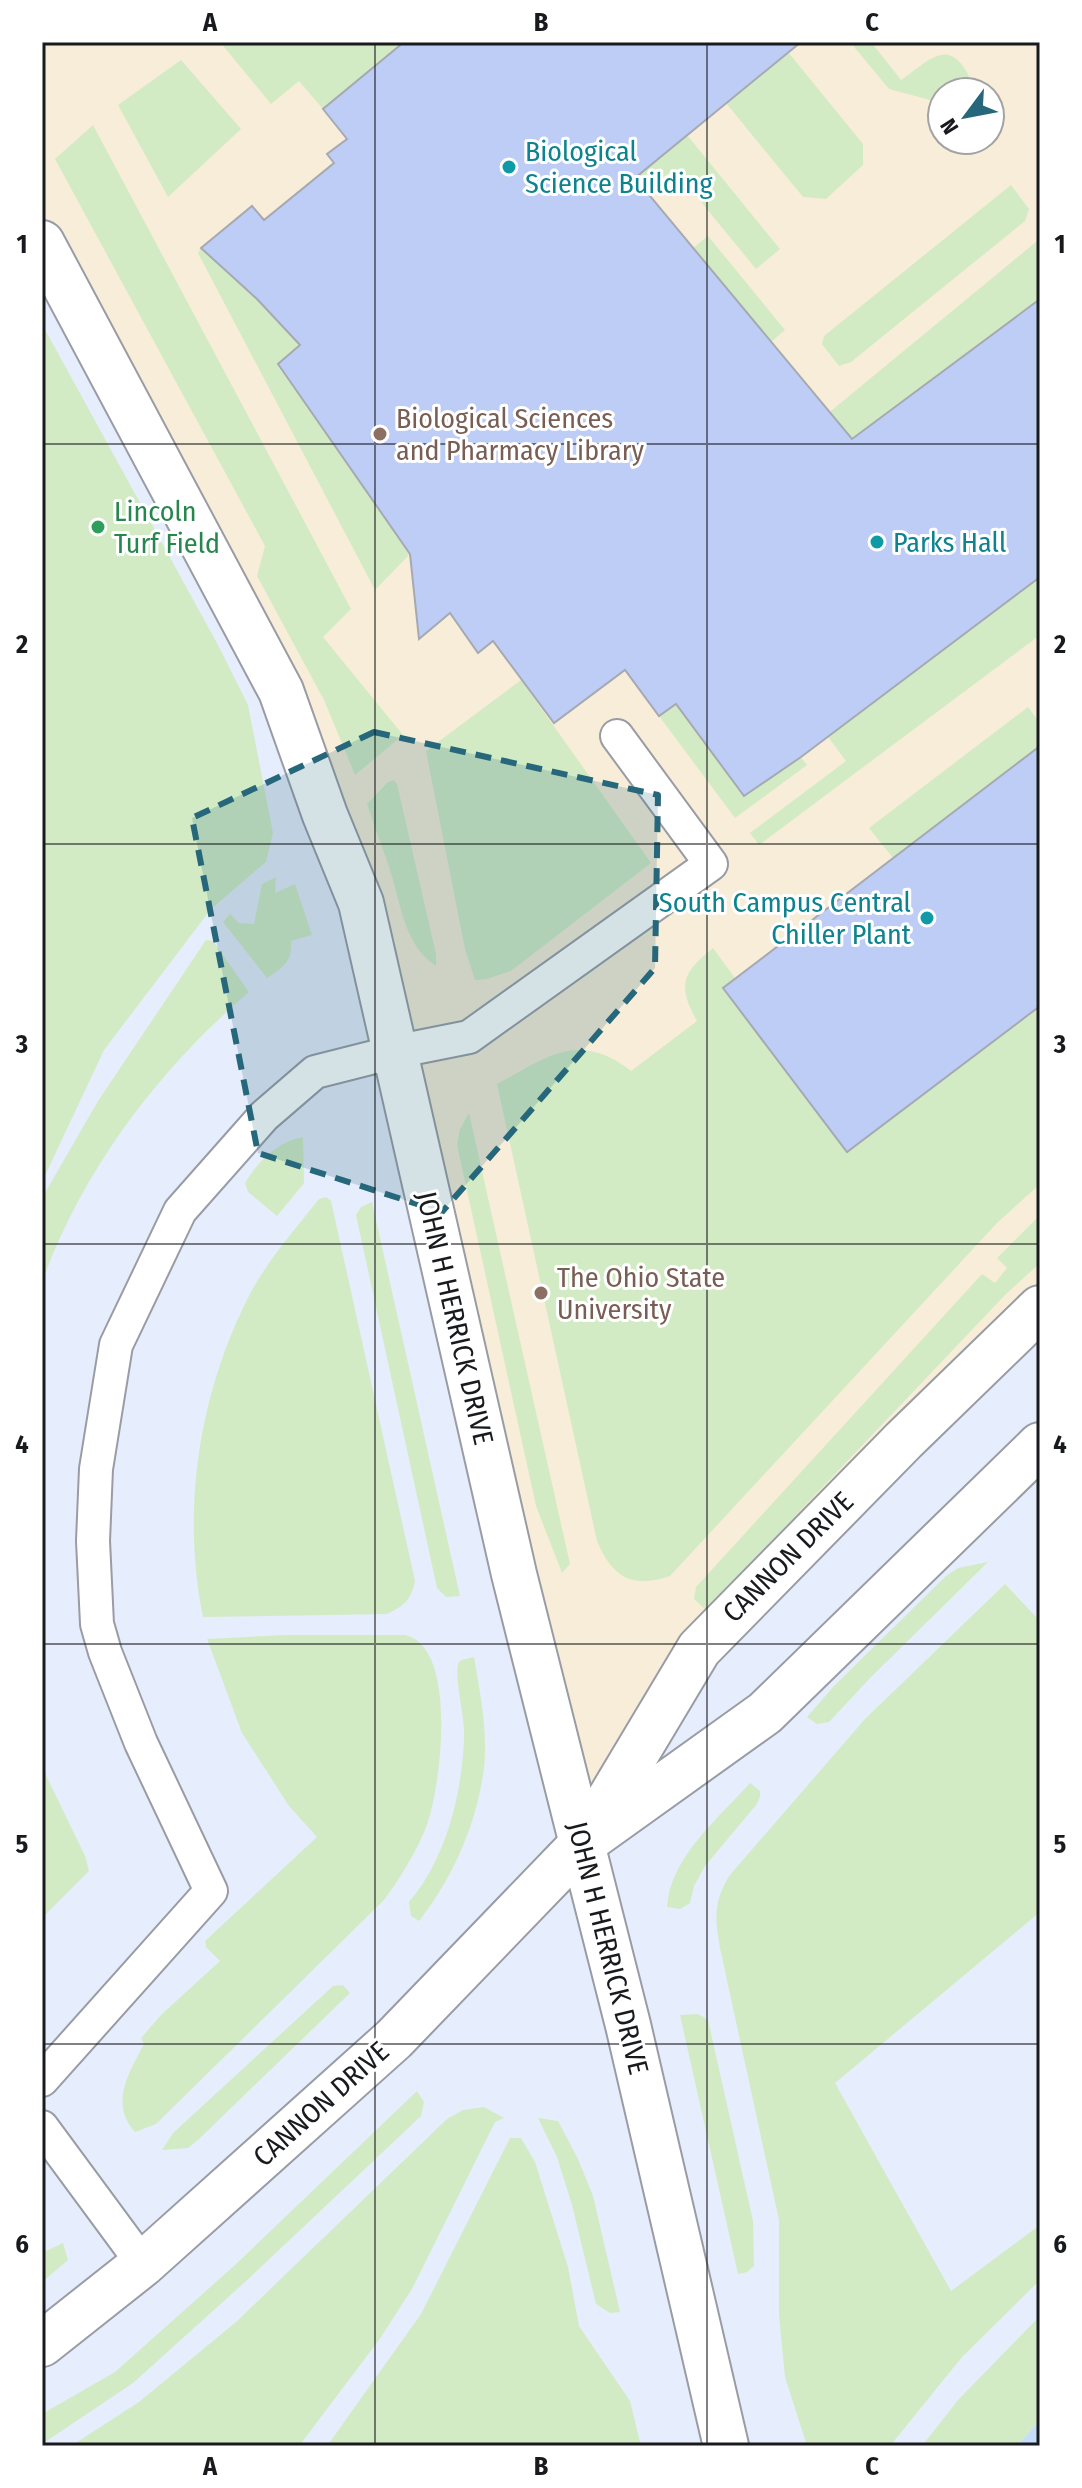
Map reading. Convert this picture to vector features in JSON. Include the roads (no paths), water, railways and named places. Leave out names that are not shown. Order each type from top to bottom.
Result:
[{"type":"street","name":"JOHN H HERRICK DRIVE","points":[[42,243],[281,691],[325,815],[361,903],[523,1610],[628,2025],[726,2446]]},
{"type":"street","name":"CANNON DRIVE","points":[[582,1844],[699,1649],[904,1440],[1040,1308]]},
{"type":"street","name":"CANNON DRIVE","points":[[42,2344],[143,2264],[394,2039],[582,1844],[765,1713],[1040,1445]]},
{"type":"lane","points":[[42,2080],[211,1891],[141,1743],[97,1624],[93,1541],[96,1469],[116,1345],[180,1211],[264,1116],[315,1072],[469,1037],[711,864],[617,736]]},
{"type":"lane","points":[[42,2127],[143,2264]]},
{"type":"water","points":[[1040,2420],[1040,2446],[1017,2446]]},
{"type":"place","name":"Biological Science Building","points":[[509,167]]},
{"type":"place","name":"Biological Sciences and Pharmacy Library","points":[[380,434]]},
{"type":"place","name":"Lincoln Turf Field","points":[[98,527]]},
{"type":"place","name":"Parks Hall","points":[[877,542]]},
{"type":"place","name":"South Campus Central Chiller Plant","points":[[927,918]]},
{"type":"place","name":"The Ohio State University","points":[[541,1293]]}]
